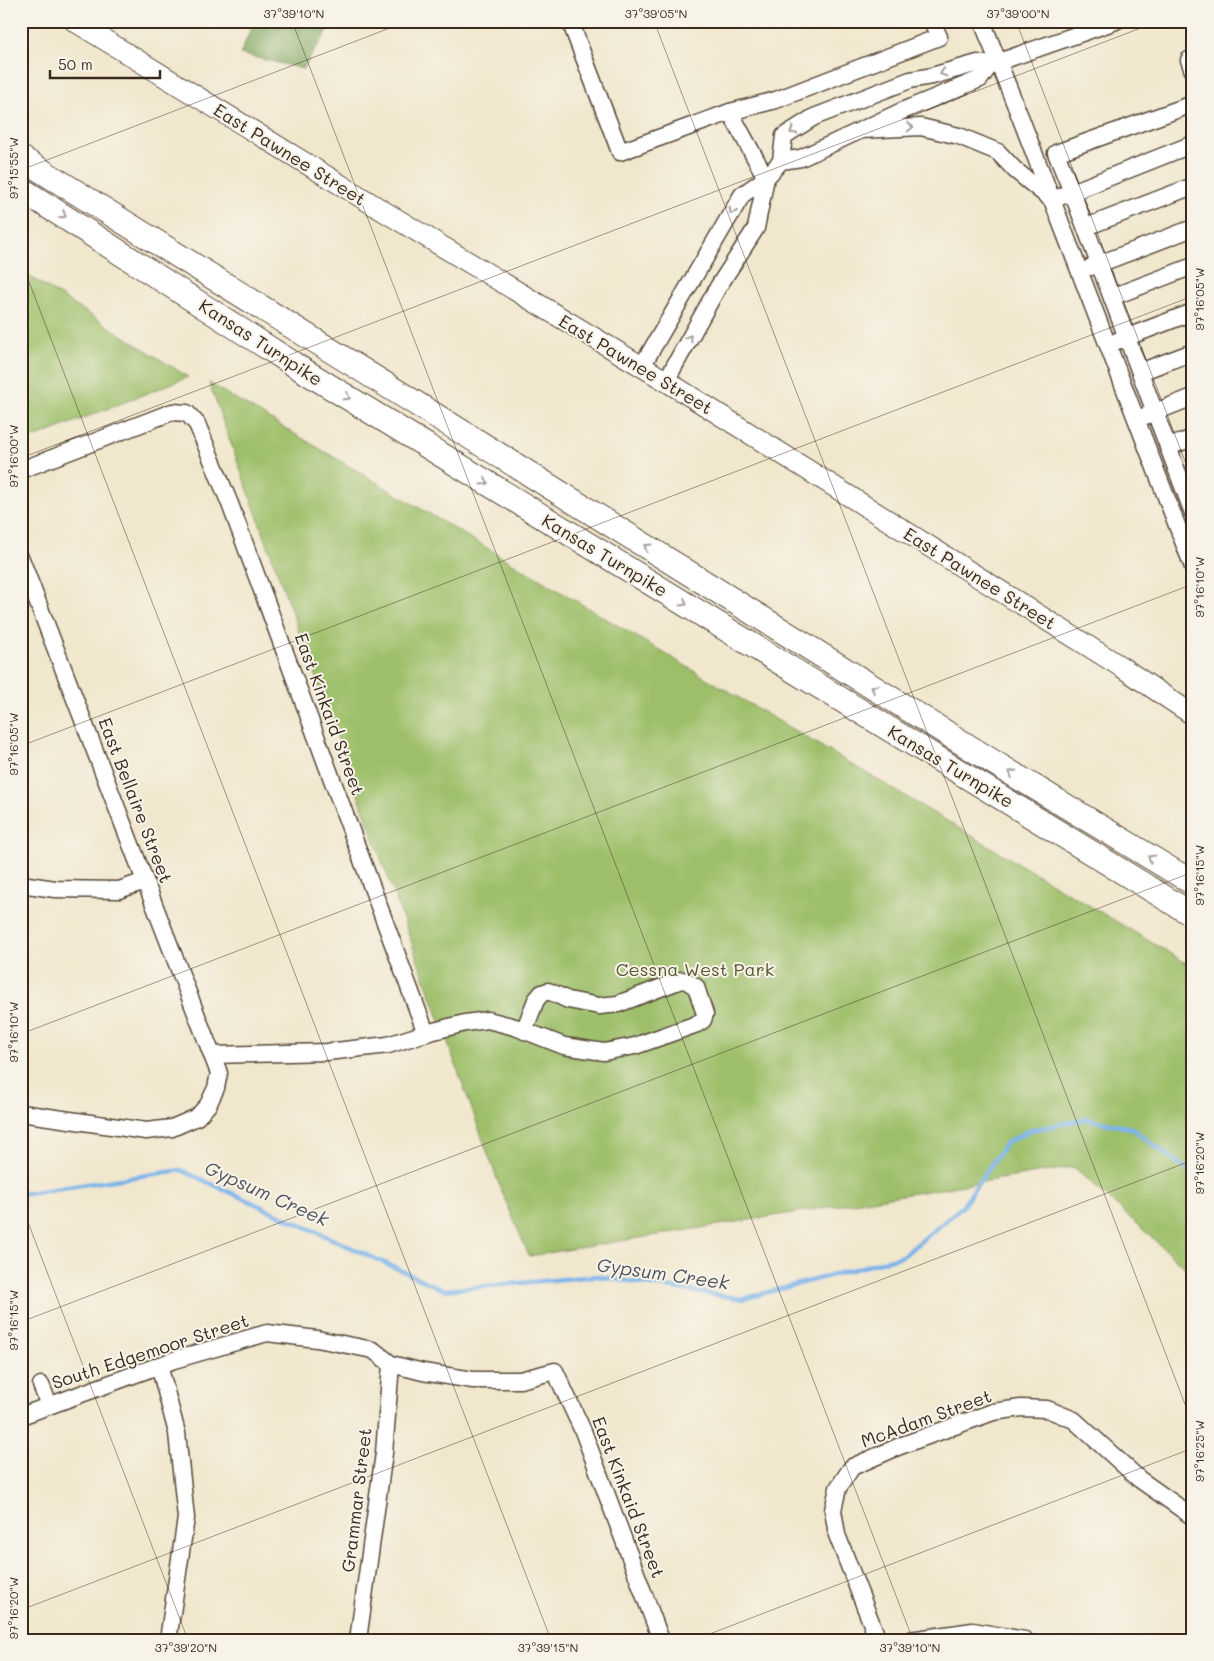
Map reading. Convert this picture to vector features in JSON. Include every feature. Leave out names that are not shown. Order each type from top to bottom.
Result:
[{"type":"highway","name":"Kansas Turnpike","points":[[21,158],[1193,884]]},
{"type":"highway","name":"Kansas Turnpike","points":[[21,189],[298,367],[1193,915]]},
{"type":"main road","name":"East Pawnee Street","points":[[74,21],[385,212],[642,366],[1115,663],[1193,715]]},
{"type":"street","points":[[570,21],[620,152],[730,112],[776,100],[939,37],[932,21]]},
{"type":"street","points":[[982,21],[994,64],[1052,200],[1193,567]]},
{"type":"street","points":[[642,366],[742,195],[766,178],[780,160],[784,136],[814,117],[910,80],[978,63],[994,64],[1116,21]]},
{"type":"street","points":[[1193,58],[1189,60],[1193,71]]},
{"type":"street","points":[[780,160],[801,158],[902,111],[980,79],[994,64]]},
{"type":"street","points":[[1193,104],[1056,153],[1100,264],[1168,447],[1188,485],[1193,513]]},
{"type":"street","points":[[666,381],[718,286],[756,228],[766,178],[730,112]]},
{"type":"street","points":[[861,130],[921,127],[959,136],[998,152],[1015,170],[1052,200]]},
{"type":"street","points":[[1052,200],[1193,144]]},
{"type":"street","points":[[1086,228],[1193,186]]},
{"type":"street","points":[[1080,272],[1193,228]]},
{"type":"street","points":[[1112,297],[1193,266]]},
{"type":"street","points":[[1107,345],[1193,312]]},
{"type":"street","points":[[1140,372],[1193,352]]},
{"type":"street","points":[[1136,419],[1193,397]]},
{"type":"street","name":"East Kinkaid Street","points":[[21,470],[172,412],[187,413],[197,424],[230,504],[426,1033]]},
{"type":"street","points":[[1168,447],[1193,438]]},
{"type":"street","points":[[1165,495],[1188,485]]},
{"type":"street","name":"East Bellaire Street","points":[[21,559],[219,1073],[216,1088],[208,1105],[197,1117],[172,1128],[146,1131],[21,1113]]},
{"type":"street","points":[[21,884],[55,889],[119,890],[145,881]]},
{"type":"street","points":[[212,1055],[327,1052],[388,1046],[426,1033],[465,1023],[488,1020],[524,1030],[564,1046],[604,1052],[635,1046],[697,1024],[703,1020],[705,1014],[696,988],[681,980],[618,1004],[599,1006],[568,1000],[548,992],[542,993],[536,1000],[524,1030]]},
{"type":"street","name":"South Edgemoor Street","points":[[21,1416],[159,1365],[267,1333],[317,1339],[373,1350],[391,1364],[423,1372],[473,1380],[520,1380],[555,1371]]},
{"type":"street","name":"Grammar Street","points":[[358,1640],[384,1453],[391,1364]]},
{"type":"street","points":[[159,1365],[178,1433],[186,1518],[168,1640]]},
{"type":"street","name":"East Kinkaid Street","points":[[555,1371],[583,1431],[662,1640]]},
{"type":"street","points":[[42,1385],[49,1405]]},
{"type":"street","name":"McAdam Street","points":[[878,1640],[837,1535],[833,1510],[838,1488],[852,1467],[900,1446],[993,1412],[1021,1408],[1047,1409],[1074,1420],[1139,1479],[1193,1517]]},
{"type":"street","points":[[910,1640],[974,1631],[1025,1640]]},
{"type":"green space","points":[[254,21],[330,21],[328,30],[303,69],[240,54]]},
{"type":"green space","points":[[21,271],[188,377],[21,443]]},
{"type":"green space","name":"Cessna West Park","points":[[209,383],[1193,967],[1193,1275],[1074,1167],[529,1256],[500,1187]]},
{"type":"waterway","name":"Gypsum Creek","points":[[21,1194],[181,1170],[444,1290],[596,1276],[743,1299],[903,1256],[962,1207],[1006,1143],[1028,1131],[1085,1119],[1131,1128],[1193,1174]]}]
